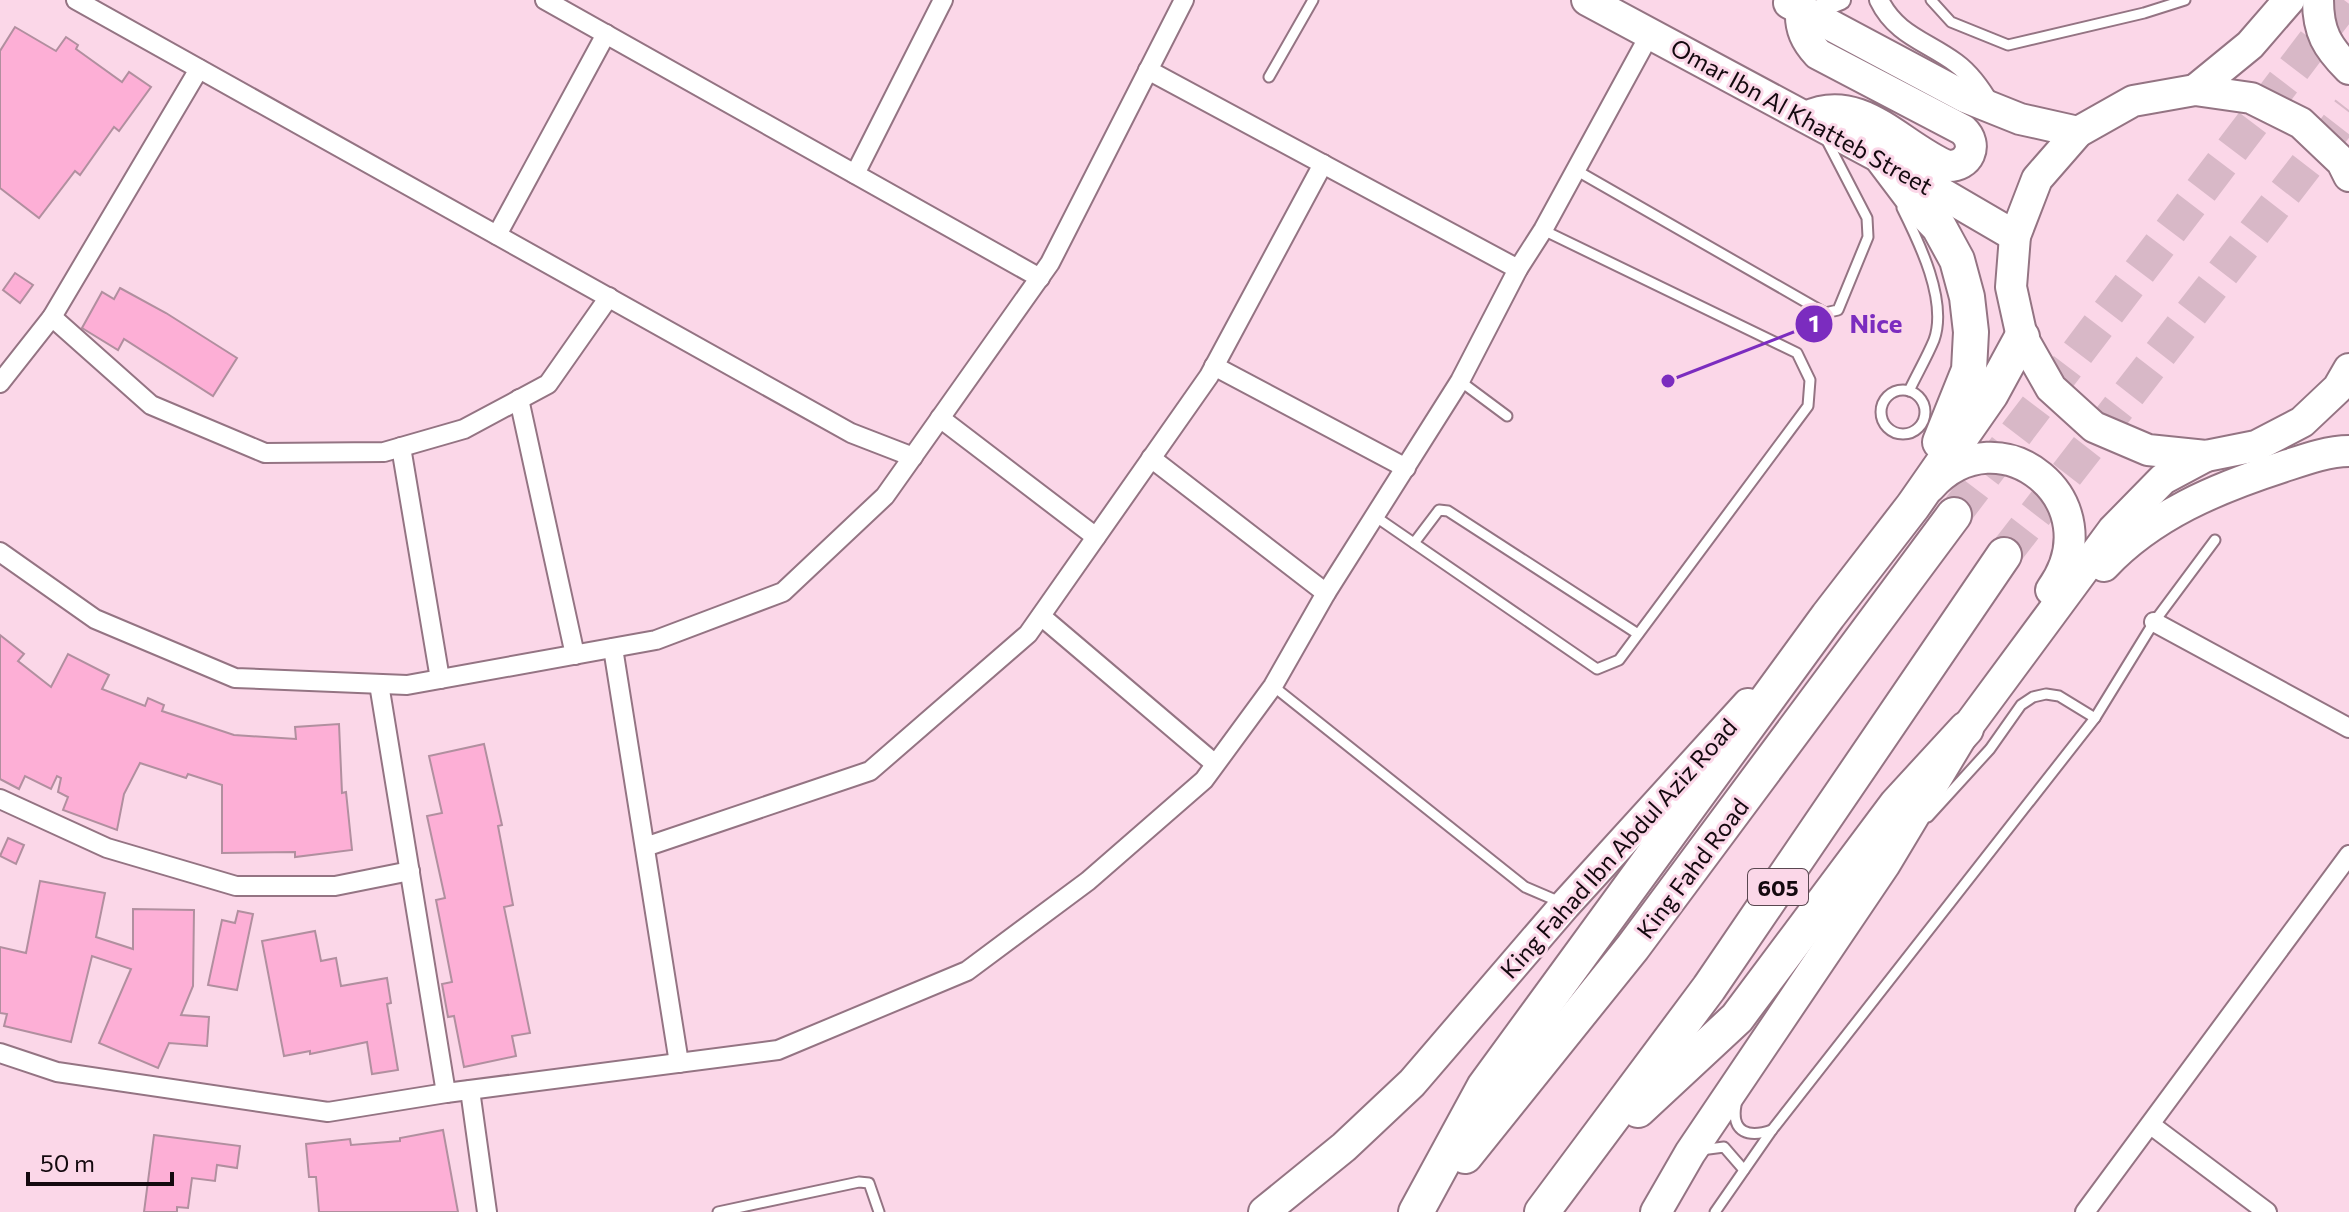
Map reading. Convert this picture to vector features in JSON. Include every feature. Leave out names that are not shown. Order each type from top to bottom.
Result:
[{"type":"highway","points":[[1880,157],[1939,227],[1957,260],[1967,297],[1971,332],[1969,370],[1913,506]]},
{"type":"highway","points":[[1418,1212],[1484,1087],[1828,616],[1913,506],[1991,394],[2022,337]]},
{"type":"highway","name":"King Fahd Road","points":[[1418,1212],[1633,947],[1954,515]]},
{"type":"highway","name":"605","points":[[1542,1212],[1709,988],[2004,555]]},
{"type":"highway","points":[[1573,1170],[1737,1018],[1897,804],[1972,720]]},
{"type":"main road","name":"Omar Ibn Al Khatteb Street","points":[[1587,0],[1880,157],[2015,236]]},
{"type":"main road","points":[[2195,90],[2250,45],[2289,0]]},
{"type":"main road","points":[[2318,0],[2318,20],[2329,49],[2349,69]]},
{"type":"main road","points":[[1799,6],[1992,109],[2049,127],[2078,132]]},
{"type":"main road","points":[[1799,6],[1806,39],[1818,54],[1963,130],[1971,140],[1970,153],[1961,164],[1947,166],[1856,112],[1825,110],[1812,120]]},
{"type":"main road","points":[[2206,456],[2148,450],[2094,427],[2051,388],[2022,337],[2011,287],[2015,236],[2037,179],[2078,132],[2133,101],[2195,90],[2251,98],[2301,123],[2342,162],[2349,176]]},
{"type":"main road","points":[[1656,1212],[1690,1153],[1885,864],[1972,720],[2113,530],[2163,479],[2206,456],[2256,446],[2302,422],[2338,388],[2349,369]]},
{"type":"main road","points":[[2302,422],[2349,435]]},
{"type":"main road","points":[[2015,661],[2119,551],[2150,526],[2228,485],[2294,463],[2349,451]]},
{"type":"main road","points":[[1913,506],[1938,478],[1956,465],[1978,459],[1995,459],[2029,466],[2057,494],[2066,512],[2071,538],[2067,562],[2057,581],[2005,652],[1972,720]]},
{"type":"main road","name":"King Fahad Ibn Abdul Aziz Road","points":[[1264,1212],[1344,1147],[1412,1083],[1565,905],[1828,616]]},
{"type":"street","points":[[76,0],[851,433],[913,457]]},
{"type":"street","points":[[545,0],[1040,278]]},
{"type":"street","points":[[855,174],[943,0]]},
{"type":"street","points":[[0,552],[95,619],[235,678],[407,685],[656,640],[783,592],[885,496],[1040,278],[1184,0]]},
{"type":"street","points":[[1799,6],[1841,0]]},
{"type":"street","points":[[1879,0],[1898,28],[1968,73],[1992,109]]},
{"type":"street","points":[[497,235],[606,34]]},
{"type":"street","points":[[0,1053],[57,1072],[328,1112],[446,1093],[778,1050],[967,971],[1088,881],[1204,780],[1273,686],[1326,593],[1460,381],[1518,269],[1543,230],[1650,34]]},
{"type":"street","points":[[0,383],[52,317],[199,69]]},
{"type":"street","points":[[1148,70],[1518,269]]},
{"type":"street","points":[[645,847],[870,771],[1028,634],[1214,366],[1323,164]]},
{"type":"street","points":[[52,317],[151,405],[265,453],[384,452],[464,429],[548,384],[609,297]]},
{"type":"street","points":[[1214,366],[1406,468]]},
{"type":"street","points":[[519,399],[575,655]]},
{"type":"street","points":[[940,418],[1096,537]]},
{"type":"street","points":[[401,447],[440,679]]},
{"type":"street","points":[[1151,458],[1326,593]]},
{"type":"street","points":[[1041,616],[1214,763]]},
{"type":"street","points":[[2154,622],[2349,728]]},
{"type":"street","points":[[613,648],[679,1063]]},
{"type":"street","points":[[379,684],[446,1093]]},
{"type":"street","points":[[0,799],[107,848],[236,886],[335,886],[410,871]]},
{"type":"street","points":[[2085,1212],[2349,855]]},
{"type":"street","points":[[470,1090],[487,1212]]},
{"type":"street","points":[[2151,1125],[2267,1212]]},
{"type":"lane","points":[[1269,77],[1313,0]]},
{"type":"lane","points":[[1931,0],[1951,22],[2008,45],[2144,13],[2185,0]]},
{"type":"lane","points":[[1574,169],[1825,313],[1838,310],[1868,237],[1867,218],[1812,120]]},
{"type":"lane","points":[[1880,157],[1918,241],[1933,285],[1937,311],[1935,337],[1909,391]]},
{"type":"lane","points":[[1376,517],[1597,669],[1619,660],[1808,406],[1810,380],[1797,353],[1543,230]]},
{"type":"lane","points":[[1460,381],[1507,416]]},
{"type":"lane","points":[[1895,391],[1909,391],[1924,405],[1923,420],[1914,431],[1899,433],[1887,427],[1881,407],[1895,391]]},
{"type":"lane","points":[[1414,543],[1439,510],[1448,511],[1638,634]]},
{"type":"lane","points":[[1715,1212],[1772,1130],[2095,718],[2154,622],[2215,540]]},
{"type":"lane","points":[[1273,686],[1525,887],[1565,905]]},
{"type":"lane","points":[[1885,864],[1990,749],[2021,705],[2033,697],[2046,694],[2059,696],[2095,718]]},
{"type":"lane","points":[[1740,1082],[1734,1116],[1738,1127],[1756,1136],[1772,1130]]},
{"type":"lane","points":[[1690,1153],[1724,1147],[1744,1170]]},
{"type":"lane","points":[[718,1212],[859,1182],[869,1183],[879,1212]]},
{"type":"building","points":[[15,27],[56,51],[66,37],[78,45],[76,49],[122,82],[129,72],[151,87],[119,131],[114,127],[80,175],[75,171],[39,218],[0,188],[0,51]]},
{"type":"building","points":[[15,273],[33,285],[20,303],[3,290]]},
{"type":"building","points":[[120,288],[237,358],[213,396],[124,339],[118,350],[82,328],[102,292],[114,299]]},
{"type":"building","points":[[0,635],[24,654],[18,661],[51,687],[68,654],[109,675],[102,689],[145,706],[148,698],[164,705],[162,711],[234,735],[296,739],[295,727],[339,724],[342,793],[346,792],[352,850],[295,857],[295,852],[222,853],[222,785],[188,774],[186,778],[140,763],[124,794],[117,830],[63,810],[68,797],[58,792],[61,778],[57,776],[51,789],[25,776],[19,789],[0,779]]},
{"type":"building","points":[[484,744],[502,825],[498,826],[513,905],[504,907],[530,1033],[512,1036],[516,1056],[464,1067],[454,1016],[448,1017],[442,984],[452,982],[436,900],[445,898],[427,816],[442,813],[429,756]]},
{"type":"building","points":[[8,838],[24,845],[16,864],[0,856]]},
{"type":"building","points":[[40,881],[105,893],[96,937],[133,949],[133,909],[194,910],[193,986],[181,1015],[209,1017],[207,1046],[169,1043],[158,1068],[99,1043],[131,969],[92,956],[71,1042],[4,1026],[7,1014],[0,1013],[0,947],[26,953]]},
{"type":"building","points":[[238,911],[253,914],[237,990],[208,985],[222,920],[235,923]]},
{"type":"building","points":[[315,931],[321,961],[336,958],[341,986],[387,978],[391,1003],[387,1004],[398,1070],[372,1074],[367,1042],[284,1056],[262,941]]},
{"type":"building","points":[[443,1130],[458,1212],[319,1212],[316,1177],[309,1177],[306,1144],[350,1139],[351,1145],[400,1141],[400,1138]]},
{"type":"building","points":[[154,1135],[240,1146],[237,1168],[217,1165],[215,1181],[192,1178],[188,1208],[177,1207],[177,1212],[144,1212]]},
{"type":"tunnel","points":[[1954,515],[2346,0]]},
{"type":"tunnel","points":[[2004,555],[2349,110]]},
{"type":"place","name":"Nice","points":[[1668,381]]}]
